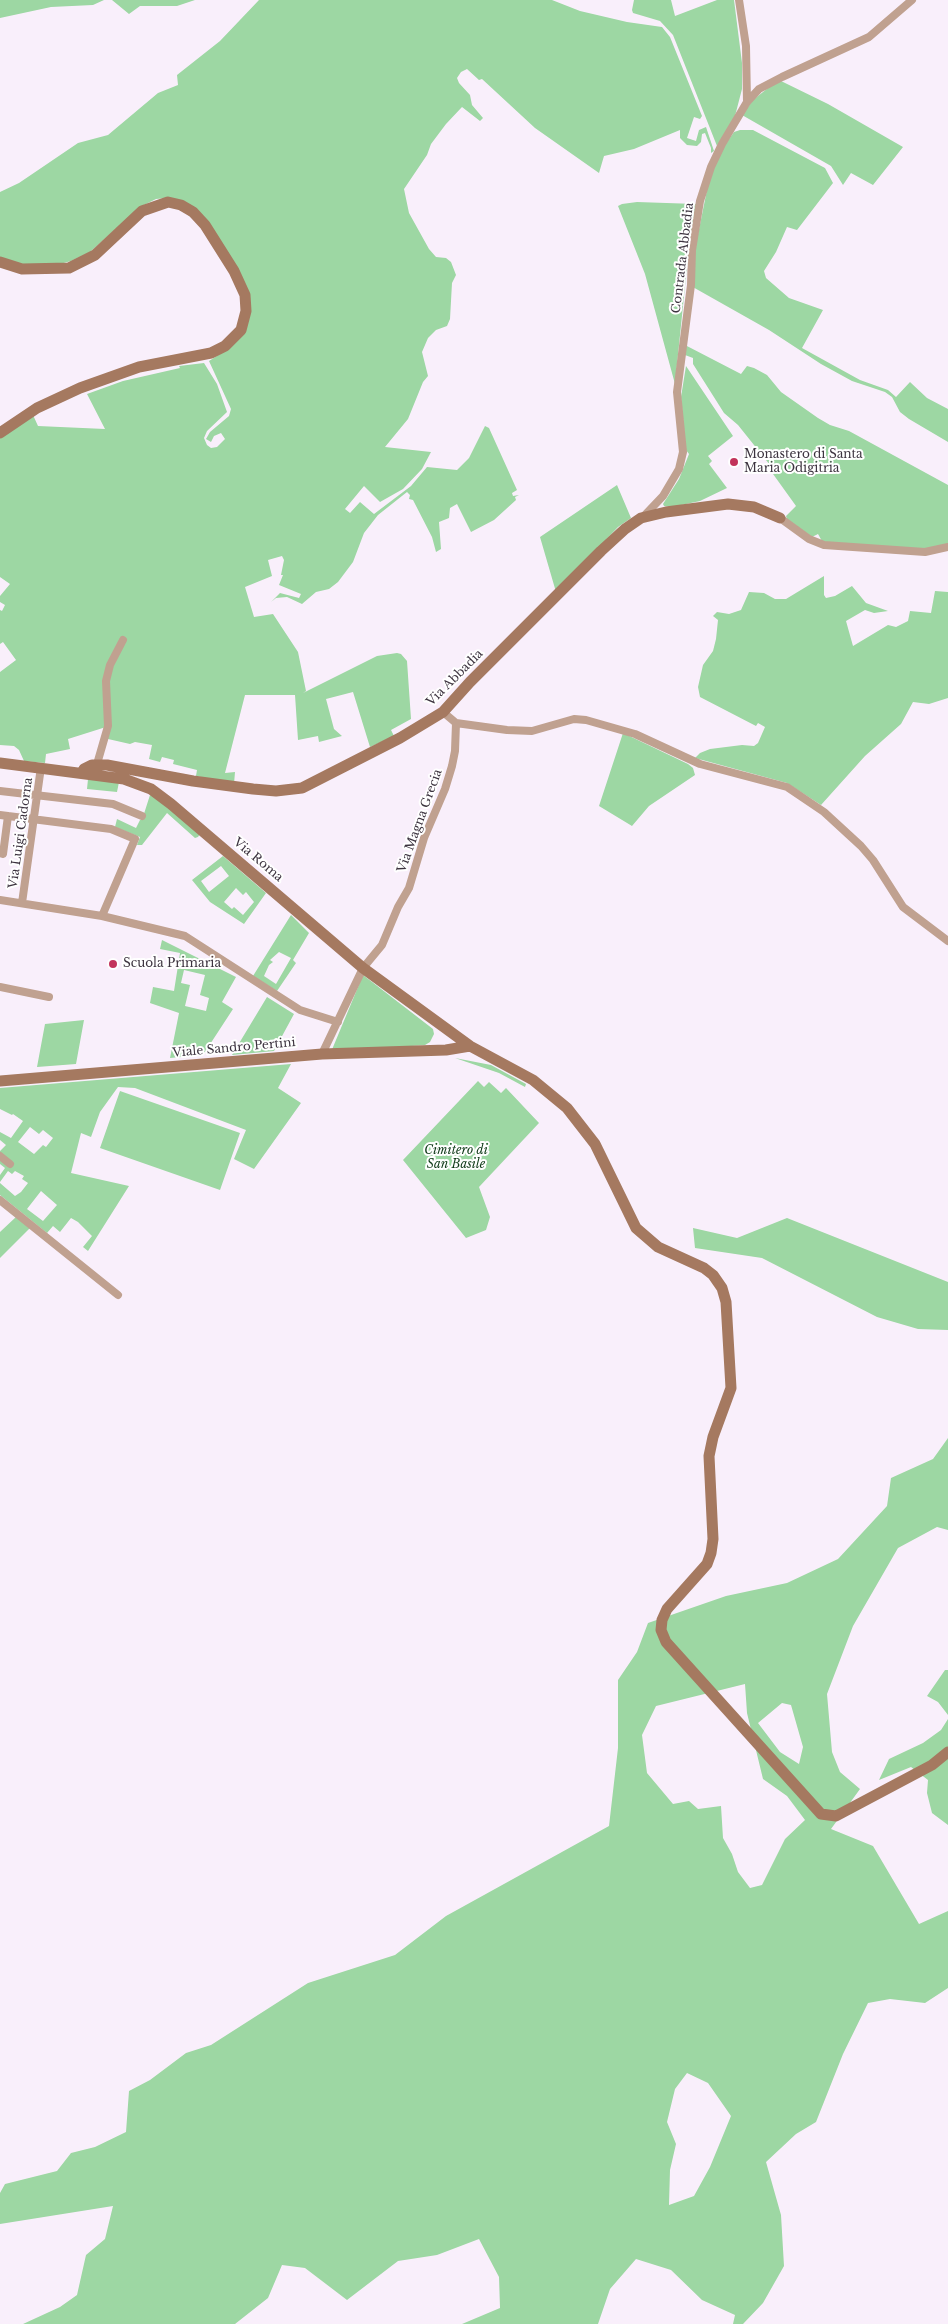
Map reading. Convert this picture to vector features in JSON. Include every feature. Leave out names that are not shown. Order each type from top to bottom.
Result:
[{"type":"street","points":[[739,0],[746,46],[747,102]]},
{"type":"street","name":"Contrada Abbadia","points":[[641,518],[663,496],[679,469],[683,452],[678,412],[678,392],[691,285],[692,250],[700,201],[711,167],[747,102],[759,89],[782,76],[869,37],[912,0]]},
{"type":"street","points":[[0,262],[22,269],[69,268],[95,255],[142,211],[168,202],[181,205],[193,212],[205,225],[234,271],[245,295],[246,311],[241,330],[225,346],[211,353],[140,367],[80,388],[38,408],[0,434]]},
{"type":"street","name":"Via Abbadia","points":[[96,764],[253,789],[302,788],[400,738],[443,712],[470,682],[601,551],[625,529],[641,518],[666,512],[728,504],[754,507],[780,518]]},
{"type":"street","points":[[780,518],[809,539],[824,545],[925,552],[948,547]]},
{"type":"street","points":[[82,773],[84,769],[96,764],[108,726],[106,682],[110,665],[123,640]]},
{"type":"street","points":[[443,712],[456,723],[507,730],[532,731],[570,720],[586,720],[634,734],[700,764],[788,787],[824,812],[861,846],[873,860],[903,907],[948,942]]},
{"type":"street","name":"Via Magna Grecia","points":[[322,1054],[363,968],[382,945],[398,907],[409,888],[424,838],[445,789],[452,766],[456,744],[456,723]]},
{"type":"street","name":"Via Roma","points":[[0,763],[124,778],[151,789],[363,968],[470,1046],[534,1080],[567,1108],[595,1144],[636,1228],[658,1247],[704,1268],[713,1275],[722,1288],[726,1302],[731,1388],[712,1437],[709,1456],[713,1539],[711,1553],[707,1564],[666,1609],[661,1630],[666,1642],[821,1814],[836,1816],[932,1766],[948,1752]]},
{"type":"street","name":"Via Luigi Cadorna","points":[[22,903],[32,820],[39,788],[41,767]]},
{"type":"street","points":[[0,791],[113,804],[142,816]]},
{"type":"street","points":[[2,854],[4,816],[111,829],[135,839],[102,916]]},
{"type":"street","points":[[0,900],[102,916],[185,936],[300,1010],[338,1022]]},
{"type":"street","points":[[0,987],[49,997]]},
{"type":"street","name":"Viale Sandro Pertini","points":[[0,1081],[322,1054],[446,1050],[470,1046]]},
{"type":"street","points":[[0,1156],[10,1164]]},
{"type":"street","points":[[0,1200],[118,1295]]},
{"type":"green space","points":[[0,0],[104,0],[93,5],[51,7],[0,18]]},
{"type":"green space","points":[[112,0],[195,0],[177,6],[140,6],[129,14]]},
{"type":"green space","points":[[259,0],[552,0],[580,11],[627,22],[662,27],[670,37],[702,116],[700,119],[694,117],[687,138],[696,141],[699,130],[706,127],[714,151],[711,153],[705,133],[702,134],[701,142],[697,146],[687,145],[680,138],[680,130],[634,149],[604,156],[599,173],[535,128],[482,79],[479,80],[467,69],[461,72],[457,78],[459,83],[470,95],[472,105],[483,118],[480,121],[462,107],[431,144],[427,155],[404,189],[409,213],[429,249],[436,257],[446,258],[451,262],[456,275],[452,283],[450,319],[447,326],[436,330],[428,338],[422,352],[428,376],[423,382],[408,419],[385,447],[431,452],[422,469],[403,489],[380,502],[364,486],[345,509],[350,513],[360,502],[374,514],[411,486],[427,467],[457,470],[469,458],[485,426],[489,428],[517,490],[512,493],[513,496],[519,495],[494,520],[471,532],[457,504],[450,508],[449,518],[439,522],[441,549],[436,552],[432,537],[413,500],[409,499],[410,495],[407,492],[378,515],[364,533],[353,562],[338,582],[329,589],[316,592],[302,604],[287,597],[276,598],[271,602],[280,593],[299,598],[301,594],[279,585],[283,575],[281,575],[284,560],[282,556],[268,560],[272,576],[245,587],[254,617],[273,614],[298,652],[306,691],[303,693],[377,656],[397,653],[401,654],[407,661],[411,719],[391,730],[394,736],[370,747],[353,692],[326,699],[334,729],[342,736],[319,742],[318,736],[298,740],[295,695],[245,695],[225,773],[235,772],[234,784],[196,776],[197,770],[173,764],[174,760],[162,757],[160,762],[149,759],[152,745],[135,742],[130,744],[108,739],[106,727],[68,739],[70,749],[46,754],[45,763],[24,761],[19,750],[14,746],[0,745],[0,672],[16,660],[3,642],[0,644],[0,610],[2,611],[5,605],[0,602],[0,596],[10,584],[0,577],[0,438],[33,415],[38,426],[105,429],[87,394],[123,381],[180,368],[179,366],[204,363],[217,384],[227,412],[207,431],[204,438],[207,445],[211,448],[217,447],[225,439],[221,433],[214,436],[211,442],[206,439],[210,432],[229,416],[231,409],[209,361],[231,347],[244,303],[214,236],[167,198],[156,199],[140,207],[90,252],[71,261],[60,264],[23,265],[0,258],[0,192],[19,183],[78,143],[108,135],[158,93],[178,85],[177,75],[220,41]]},
{"type":"green space","points":[[634,0],[671,0],[675,16],[717,0],[734,0],[742,63],[742,89],[735,116],[717,146],[673,35],[660,21],[633,13]]},
{"type":"green space","points":[[781,81],[828,104],[903,147],[873,185],[851,173],[843,185],[831,166],[742,115],[753,100],[773,84]]},
{"type":"green space","points":[[753,130],[825,168],[833,183],[797,230],[787,227],[776,252],[764,271],[766,278],[789,298],[823,310],[802,348],[860,380],[888,390],[896,397],[910,382],[927,398],[948,409],[948,442],[900,412],[892,397],[885,392],[852,381],[821,364],[769,330],[691,286],[694,254],[709,180],[720,152],[734,132]]},
{"type":"green space","points":[[637,202],[696,204],[688,257],[675,384],[645,274],[618,206]]},
{"type":"green space","points":[[685,345],[741,374],[747,366],[754,368],[767,375],[781,392],[818,418],[830,425],[849,431],[948,485],[948,544],[931,550],[823,543],[818,534],[812,537],[787,519],[786,516],[796,506],[768,467],[770,465],[738,425],[724,413],[693,364],[693,358],[685,355]]},
{"type":"green space","points":[[686,366],[733,436],[708,456],[712,461],[709,464],[727,488],[700,501],[672,507],[664,506],[663,504],[679,479],[689,454],[686,450],[681,397]]},
{"type":"green space","points":[[617,485],[631,518],[618,527],[556,592],[540,537]]},
{"type":"green space","points":[[824,576],[824,595],[826,598],[835,596],[852,586],[866,603],[888,611],[874,613],[865,610],[846,621],[853,646],[888,625],[896,627],[908,621],[910,611],[931,613],[935,591],[948,592],[948,698],[929,704],[913,702],[901,724],[865,756],[821,805],[787,783],[695,758],[700,753],[710,749],[742,745],[754,746],[758,743],[765,727],[758,723],[756,726],[700,697],[698,687],[703,665],[713,651],[716,639],[718,620],[713,616],[717,612],[729,614],[741,610],[749,592],[764,593],[775,599],[786,599]]},
{"type":"green space","points":[[623,733],[688,764],[693,768],[695,775],[649,806],[632,826],[599,806]]},
{"type":"green space","points":[[88,779],[119,782],[117,792],[87,789]]},
{"type":"green space","points":[[150,795],[158,798],[200,834],[198,837],[195,838],[167,813],[142,845],[137,845],[140,837],[115,827],[117,819],[136,828],[140,820],[142,820]]},
{"type":"green space","points":[[223,856],[266,893],[244,924],[210,902],[192,880]],"holes":[[[221,866],[229,876],[209,892],[201,881]],[[236,888],[243,895],[246,892],[254,902],[243,915],[234,907],[232,909],[224,902]]]},
{"type":"green space","points":[[291,915],[309,933],[293,960],[296,963],[277,991],[253,976]],"holes":[[[279,952],[291,958],[276,984],[264,976],[269,965],[273,962],[270,960]]]},
{"type":"green space","points":[[162,940],[236,977],[222,1002],[233,1009],[203,1055],[170,1058],[179,1013],[150,1003],[153,987],[174,991],[180,953],[160,949]],"holes":[[[184,970],[205,975],[200,995],[209,998],[206,1011],[185,1006],[190,985],[181,983]]]},
{"type":"green space","points":[[363,975],[433,1029],[434,1034],[430,1042],[425,1045],[331,1052]]},
{"type":"green space","points":[[267,997],[294,1014],[274,1051],[232,1055]]},
{"type":"green space","points":[[84,1020],[76,1064],[37,1067],[45,1024]]},
{"type":"green space","points":[[455,1058],[491,1065],[526,1084],[525,1087],[499,1073]]},
{"type":"green space","points":[[291,1064],[278,1088],[301,1103],[254,1169],[234,1159],[246,1130],[135,1088],[118,1087],[100,1112],[91,1137],[81,1133],[71,1173],[129,1186],[88,1251],[83,1247],[92,1236],[78,1222],[71,1218],[60,1232],[53,1226],[47,1233],[0,1195],[0,1183],[15,1196],[28,1183],[22,1179],[24,1176],[15,1171],[12,1174],[8,1171],[0,1182],[0,1175],[5,1168],[0,1164],[0,1151],[6,1145],[0,1140],[0,1132],[11,1138],[23,1121],[13,1114],[0,1109],[0,1088]],"holes":[[[30,1127],[39,1134],[43,1130],[53,1138],[46,1147],[43,1145],[34,1154],[18,1142]],[[41,1191],[57,1205],[43,1221],[27,1209]]]},
{"type":"green space","name":"Cimitero di San Basile","points":[[478,1081],[484,1087],[489,1082],[501,1093],[506,1088],[539,1123],[479,1187],[490,1217],[486,1230],[466,1238],[403,1160]]},
{"type":"green space","points":[[120,1091],[240,1133],[220,1190],[100,1148]]},
{"type":"green space","points":[[17,1216],[31,1227],[0,1258],[0,1232]]},
{"type":"green space","points":[[787,1218],[948,1282],[948,1330],[918,1329],[877,1317],[762,1258],[695,1248],[693,1228],[737,1238]]},
{"type":"green space","points":[[948,1438],[948,1530],[937,1527],[898,1548],[853,1626],[827,1694],[832,1752],[840,1772],[860,1789],[831,1829],[873,1846],[919,1924],[948,1911],[948,1988],[925,2003],[890,1999],[868,2003],[843,2054],[816,2122],[796,2134],[766,2162],[781,2215],[784,2266],[763,2303],[743,2324],[733,2324],[735,2315],[702,2300],[671,2270],[636,2259],[610,2289],[598,2324],[462,2324],[500,2308],[499,2277],[479,2239],[437,2255],[398,2261],[347,2300],[305,2268],[282,2265],[268,2298],[235,2324],[23,2324],[60,2307],[77,2295],[86,2255],[105,2239],[113,2206],[0,2224],[0,2193],[5,2184],[57,2171],[71,2153],[95,2147],[126,2132],[129,2091],[150,2080],[186,2053],[211,2045],[308,1983],[395,1955],[446,1916],[609,1826],[618,1748],[618,1680],[637,1652],[648,1623],[726,1596],[787,1583],[838,1559],[887,1506],[891,1478],[933,1459]],"holes":[[[745,1684],[747,1713],[763,1779],[787,1796],[805,1820],[785,1839],[762,1885],[750,1888],[738,1872],[732,1854],[723,1838],[721,1806],[698,1809],[689,1801],[673,1804],[647,1773],[642,1735],[656,1706]],[[782,1703],[791,1705],[803,1747],[799,1764],[780,1752],[758,1723]],[[687,2073],[708,2083],[731,2116],[710,2167],[694,2196],[669,2205],[670,2170],[676,2144],[667,2122],[675,2089]]]},
{"type":"green space","points":[[945,1670],[948,1670],[948,1715],[938,1702],[927,1696]]},
{"type":"green space","points":[[948,1719],[948,1825],[932,1813],[927,1793],[928,1780],[911,1767],[879,1780],[889,1759],[923,1743],[941,1730]]},
{"type":"place","name":"Monastero di Santa Maria Odigitria","points":[[734,462]]},
{"type":"place","name":"Scuola Primaria","points":[[113,964]]}]
